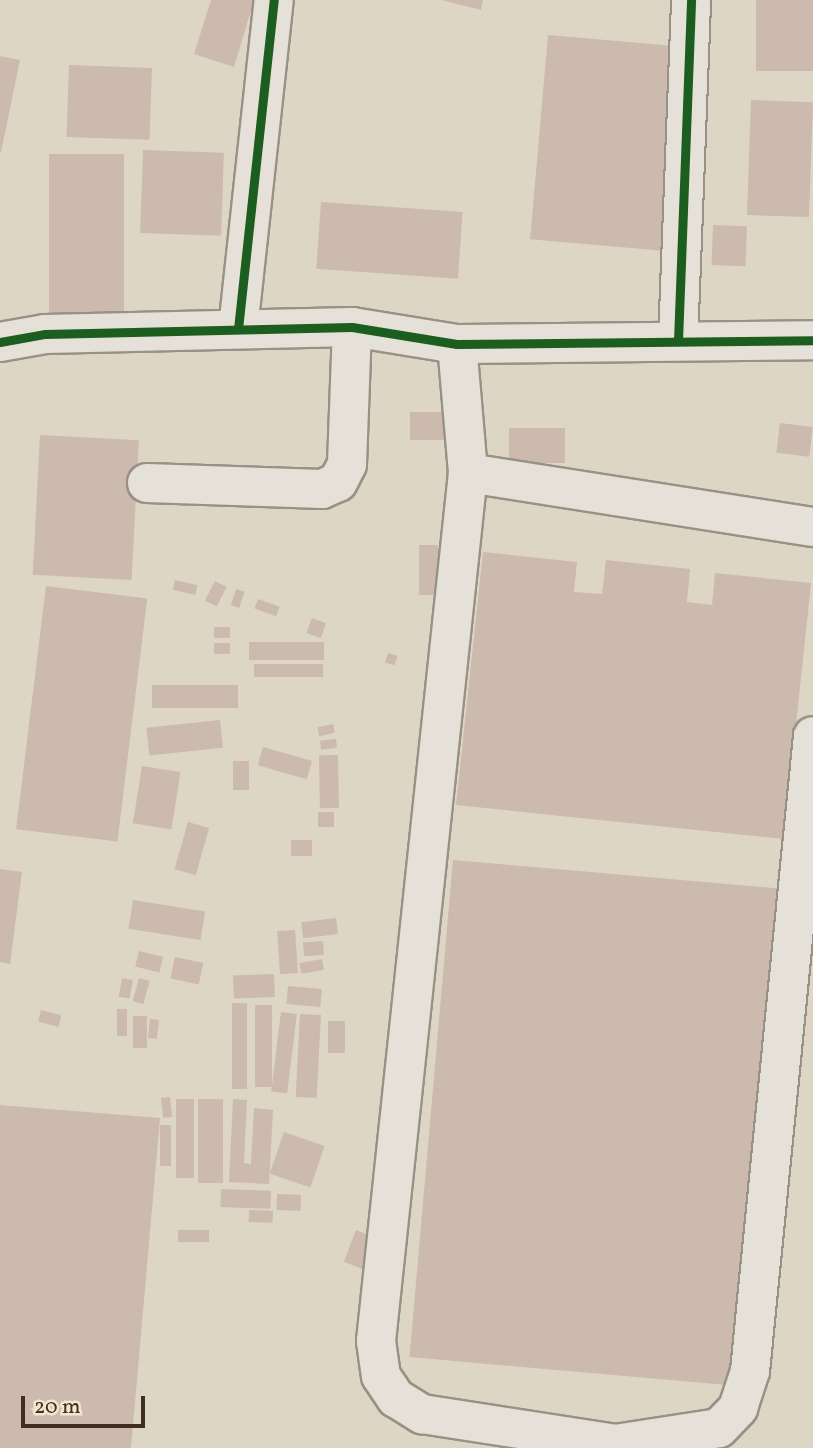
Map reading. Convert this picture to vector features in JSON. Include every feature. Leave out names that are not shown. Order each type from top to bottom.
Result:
[{"type":"street","points":[[238,329],[274,0]]},
{"type":"street","points":[[678,341],[691,0]]},
{"type":"street","points":[[147,484],[322,489],[338,482],[347,464],[352,327]]},
{"type":"street","points":[[0,342],[45,334],[352,327],[457,344],[813,340]]},
{"type":"street","points":[[457,344],[468,473],[376,1341],[381,1376],[396,1398],[422,1414],[615,1446],[719,1428],[738,1408],[750,1371],[813,736]]},
{"type":"street","points":[[468,473],[813,527]]},
{"type":"building","points":[[211,0],[254,0],[234,67],[194,54]]},
{"type":"building","points":[[442,0],[483,0],[481,10]]},
{"type":"building","points":[[756,0],[813,0],[813,71],[756,71]]},
{"type":"building","points":[[548,35],[686,47],[669,251],[530,239]]},
{"type":"building","points":[[0,56],[20,60],[1,152],[0,152]]},
{"type":"building","points":[[69,65],[152,68],[149,140],[66,137]]},
{"type":"building","points":[[751,100],[813,102],[809,217],[747,215]]},
{"type":"building","points":[[143,150],[224,153],[221,236],[140,233]]},
{"type":"building","points":[[49,154],[124,154],[124,315],[49,315]]},
{"type":"building","points":[[321,202],[463,212],[458,279],[316,269]]},
{"type":"building","points":[[713,225],[747,226],[746,266],[712,265]]},
{"type":"building","points":[[410,412],[454,412],[454,440],[410,440]]},
{"type":"building","points":[[780,423],[813,427],[809,457],[776,453]]},
{"type":"building","points":[[509,428],[565,428],[565,463],[509,463]]},
{"type":"building","points":[[40,435],[139,440],[132,580],[33,575]]},
{"type":"building","points":[[419,545],[438,545],[438,595],[419,595]]},
{"type":"building","points":[[483,552],[577,562],[574,592],[602,594],[606,560],[690,569],[687,602],[712,605],[715,573],[811,583],[784,839],[456,805]]},
{"type":"building","points":[[175,580],[197,585],[195,595],[173,590]]},
{"type":"building","points":[[215,581],[227,587],[217,607],[205,601]]},
{"type":"building","points":[[46,586],[147,598],[117,842],[16,829]]},
{"type":"building","points":[[236,589],[245,592],[239,608],[231,605]]},
{"type":"building","points":[[258,599],[280,607],[276,616],[255,608]]},
{"type":"building","points":[[312,618],[326,623],[321,638],[307,633]]},
{"type":"building","points":[[214,627],[230,627],[230,638],[214,638]]},
{"type":"building","points":[[249,642],[324,642],[324,660],[249,660]]},
{"type":"building","points":[[214,643],[230,643],[230,654],[214,654]]},
{"type":"building","points":[[388,653],[398,656],[395,665],[385,663]]},
{"type":"building","points":[[254,664],[323,664],[323,677],[254,677]]},
{"type":"building","points":[[152,685],[238,685],[238,708],[152,708]]},
{"type":"building","points":[[220,720],[223,748],[149,756],[146,728]]},
{"type":"building","points":[[333,724],[335,733],[319,736],[317,728]]},
{"type":"building","points":[[336,739],[337,748],[321,750],[320,741]]},
{"type":"building","points":[[263,747],[312,761],[307,779],[258,765]]},
{"type":"building","points":[[319,755],[338,755],[339,808],[320,808]]},
{"type":"building","points":[[233,761],[249,761],[249,790],[233,790]]},
{"type":"building","points":[[142,766],[181,772],[171,829],[133,823]]},
{"type":"building","points":[[318,812],[334,812],[334,827],[318,827]]},
{"type":"building","points":[[188,822],[209,828],[196,875],[174,869]]},
{"type":"building","points":[[291,840],[312,840],[312,856],[291,856]]},
{"type":"building","points":[[453,860],[788,889],[744,1386],[410,1357]]},
{"type":"building","points":[[0,869],[22,872],[10,964],[0,962]]},
{"type":"building","points":[[133,900],[205,911],[201,940],[128,929]]},
{"type":"building","points":[[336,918],[338,934],[303,938],[301,922]]},
{"type":"building","points":[[295,930],[298,973],[280,974],[277,931]]},
{"type":"building","points":[[323,941],[324,955],[304,956],[303,942]]},
{"type":"building","points":[[139,951],[163,957],[159,973],[135,967]]},
{"type":"building","points":[[175,957],[203,963],[199,985],[170,979]]},
{"type":"building","points":[[322,959],[324,970],[301,974],[299,963]]},
{"type":"building","points":[[274,974],[275,997],[234,998],[233,975]]},
{"type":"building","points":[[122,978],[133,980],[130,999],[119,997]]},
{"type":"building","points":[[139,978],[150,981],[143,1004],[133,1001]]},
{"type":"building","points":[[288,986],[322,989],[320,1007],[286,1004]]},
{"type":"building","points":[[232,1003],[247,1003],[247,1089],[232,1089]]},
{"type":"building","points":[[255,1005],[272,1005],[272,1087],[255,1087]]},
{"type":"building","points":[[117,1009],[127,1009],[127,1036],[117,1036]]},
{"type":"building","points":[[41,1010],[61,1015],[58,1027],[38,1022]]},
{"type":"building","points":[[281,1012],[297,1014],[287,1093],[271,1091]]},
{"type":"building","points":[[300,1014],[321,1015],[317,1098],[296,1097]]},
{"type":"building","points":[[133,1016],[147,1016],[147,1048],[133,1048]]},
{"type":"building","points":[[150,1019],[159,1020],[157,1039],[148,1038]]},
{"type":"building","points":[[328,1021],[345,1021],[345,1053],[328,1053]]},
{"type":"building","points":[[170,1097],[172,1117],[163,1118],[161,1098]]},
{"type":"building","points":[[176,1099],[194,1099],[194,1178],[176,1178]]},
{"type":"building","points":[[198,1099],[223,1099],[223,1183],[198,1183]]},
{"type":"building","points":[[233,1099],[247,1100],[244,1163],[251,1164],[254,1108],[273,1110],[269,1184],[229,1182]]},
{"type":"building","points":[[0,1105],[160,1118],[131,1448],[0,1448]]},
{"type":"building","points":[[160,1125],[171,1125],[171,1166],[160,1166]]},
{"type":"building","points":[[284,1132],[325,1146],[310,1188],[270,1174]]},
{"type":"building","points":[[221,1189],[271,1191],[270,1209],[220,1207]]},
{"type":"building","points":[[277,1194],[301,1195],[300,1211],[276,1210]]},
{"type":"building","points":[[249,1210],[273,1211],[273,1223],[249,1222]]},
{"type":"building","points":[[178,1230],[209,1230],[209,1242],[178,1242]]},
{"type":"building","points":[[356,1230],[382,1240],[370,1272],[344,1262]]},
{"type":"cycle path","points":[[238,329],[274,0]]},
{"type":"cycle path","points":[[678,341],[691,0]]},
{"type":"cycle path","points":[[0,342],[45,334],[352,327],[457,344],[813,340]]}]
